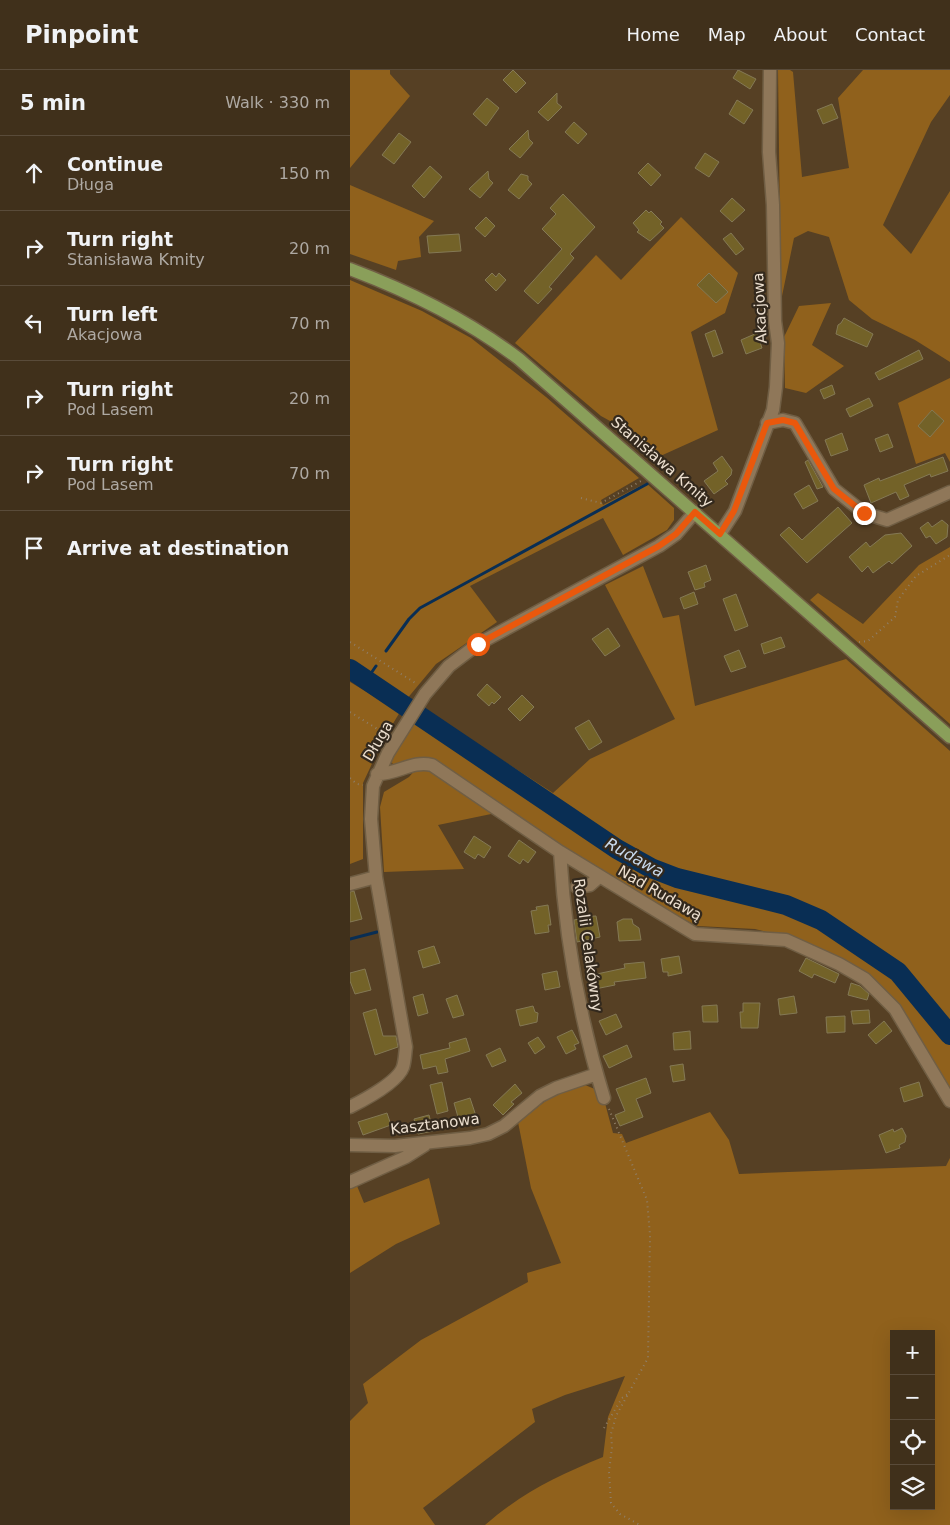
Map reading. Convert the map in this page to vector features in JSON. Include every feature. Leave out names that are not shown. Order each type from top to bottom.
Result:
[{"type":"main road","name":"Stanisława Kmity","points":[[350,269],[438,306],[486,335],[533,370],[950,737]]},
{"type":"street","name":"Akacjowa","points":[[720,534],[734,511],[773,410],[778,358],[775,321],[773,205],[769,152],[770,70]]},
{"type":"street","points":[[767,423],[783,420],[795,423],[834,489],[864,513],[887,520],[930,503],[950,492]]},
{"type":"street","name":"Długa","points":[[350,1107],[369,1098],[397,1076],[403,1068],[406,1047],[376,876],[371,819],[372,786],[423,690],[478,644],[659,546],[676,534],[695,512]]},
{"type":"street","name":"Nad Rudawą","points":[[377,774],[391,773],[416,764],[432,765],[560,852],[695,934],[786,940],[839,964],[864,979],[895,1009],[950,1101]]},
{"type":"street","name":"Rozalii Celakówny","points":[[560,852],[574,981],[604,1098]]},
{"type":"street","points":[[350,884],[376,876]]},
{"type":"street","points":[[577,887],[590,885],[599,877]]},
{"type":"street","name":"Kasztanowa","points":[[350,1145],[380,1146],[430,1143],[488,1134],[504,1126],[540,1096],[556,1088],[597,1074]]},
{"type":"street","points":[[350,1182],[406,1157],[430,1143]]},
{"type":"path","points":[[581,498],[601,503],[652,474]]},
{"type":"path","points":[[854,642],[868,641],[878,633],[895,617],[898,600],[916,576],[950,555]]},
{"type":"path","points":[[350,642],[423,690]]},
{"type":"path","points":[[350,712],[389,736]]},
{"type":"path","points":[[604,1098],[647,1200],[648,1209],[650,1235],[648,1358],[630,1394],[616,1416],[610,1434],[612,1447],[609,1472],[611,1503],[620,1514],[640,1525]]},
{"type":"path","points":[[604,1428],[622,1398],[630,1394]]},
{"type":"shaded area","points":[[350,70],[390,70],[390,74],[410,96],[350,168]]},
{"type":"shaded area","points":[[778,70],[790,70],[793,72],[802,177],[849,168],[838,98],[863,70],[950,70],[950,95],[931,122],[883,225],[911,254],[950,191],[950,362],[915,340],[872,319],[849,300],[829,237],[808,231],[794,238],[781,301]]},
{"type":"shaded area","points":[[350,185],[434,221],[419,237],[421,257],[398,261],[396,270],[350,254]]},
{"type":"shaded area","points":[[681,217],[738,273],[725,313],[691,332],[718,430],[656,458],[621,427],[601,416],[515,343],[596,255],[621,280]]},
{"type":"shaded area","points":[[350,280],[422,311],[471,338],[546,397],[639,478],[601,500],[603,505],[646,483],[674,508],[674,520],[667,530],[623,555],[603,518],[470,586],[497,622],[436,664],[406,700],[350,667]]},
{"type":"shaded area","points":[[831,303],[812,345],[844,366],[806,393],[785,388],[784,337],[799,306]]},
{"type":"shaded area","points":[[950,378],[950,462],[945,453],[916,464],[898,403]]},
{"type":"shaded area","points":[[950,547],[950,724],[810,600],[818,593],[863,624],[919,565]]},
{"type":"shaded area","points":[[643,566],[663,618],[679,615],[695,706],[846,659],[950,751],[950,1093],[884,989],[791,938],[755,929],[698,926],[664,910],[608,879],[436,764],[394,766],[391,761],[391,755],[425,710],[553,793],[590,759],[675,719],[605,585]]},
{"type":"shaded area","points":[[350,682],[400,712],[383,740],[363,783],[363,859],[350,864]]},
{"type":"shaded area","points":[[417,768],[435,772],[496,813],[438,825],[464,869],[384,872],[380,807],[384,792],[409,777]]},
{"type":"shaded area","points":[[585,1085],[602,1092],[613,1133],[622,1134],[626,1143],[710,1112],[729,1140],[739,1174],[946,1166],[950,1158],[950,1525],[485,1525],[527,1494],[570,1471],[603,1457],[608,1417],[625,1376],[565,1395],[532,1409],[535,1422],[423,1508],[435,1525],[350,1525],[350,1421],[368,1403],[363,1384],[421,1340],[528,1282],[527,1273],[561,1263],[531,1188],[518,1122],[556,1093]]},
{"type":"shaded area","points":[[429,1178],[440,1224],[396,1244],[350,1273],[350,1184],[355,1181],[364,1203]]},
{"type":"building","points":[[513,70],[526,83],[516,93],[503,80]]},
{"type":"building","points":[[738,70],[756,79],[750,89],[733,78]]},
{"type":"building","points":[[557,93],[557,103],[562,107],[548,121],[538,112]]},
{"type":"building","points":[[487,98],[499,108],[486,126],[473,114]]},
{"type":"building","points":[[737,100],[753,110],[744,124],[729,114]]},
{"type":"building","points":[[832,104],[838,118],[823,124],[817,110]]},
{"type":"building","points":[[574,122],[587,134],[578,144],[565,132]]},
{"type":"building","points":[[528,130],[529,139],[533,143],[520,158],[509,149]]},
{"type":"building","points":[[399,133],[411,142],[394,164],[382,155]]},
{"type":"building","points":[[705,153],[719,162],[709,177],[695,168]]},
{"type":"building","points":[[648,163],[661,175],[651,186],[638,173]]},
{"type":"building","points":[[430,166],[442,177],[424,198],[412,186]]},
{"type":"building","points":[[488,171],[489,179],[493,183],[480,198],[469,189]]},
{"type":"building","points":[[521,174],[528,176],[528,180],[532,184],[519,199],[508,190]]},
{"type":"building","points":[[563,194],[595,227],[570,254],[574,258],[549,287],[552,289],[538,304],[524,291],[562,249],[542,229],[556,214],[550,208]]},
{"type":"building","points":[[732,198],[745,210],[732,222],[720,211]]},
{"type":"building","points":[[646,210],[649,213],[651,211],[662,222],[660,224],[664,228],[650,241],[637,232],[639,230],[633,223]]},
{"type":"building","points":[[486,217],[495,226],[485,237],[475,228]]},
{"type":"building","points":[[731,233],[744,249],[736,255],[723,239]]},
{"type":"building","points":[[459,234],[461,251],[429,253],[427,236]]},
{"type":"building","points":[[492,273],[496,277],[499,273],[506,280],[496,291],[485,280]]},
{"type":"building","points":[[709,273],[728,292],[716,303],[697,285]]},
{"type":"building","points":[[844,318],[873,334],[867,347],[836,334],[838,325]]},
{"type":"building","points":[[715,330],[723,353],[713,357],[705,334]]},
{"type":"building","points":[[757,333],[762,348],[746,354],[741,340]]},
{"type":"building","points":[[919,350],[923,359],[879,380],[875,373]]},
{"type":"building","points":[[832,385],[835,394],[824,399],[820,390]]},
{"type":"building","points":[[869,398],[873,406],[850,417],[846,409]]},
{"type":"building","points":[[932,410],[944,421],[930,437],[918,426]]},
{"type":"building","points":[[842,433],[848,450],[831,456],[825,440]]},
{"type":"building","points":[[888,434],[893,447],[880,452],[875,439]]},
{"type":"building","points":[[722,456],[732,470],[731,475],[725,481],[728,484],[714,494],[704,481],[718,471],[713,463]]},
{"type":"building","points":[[943,457],[948,471],[931,477],[930,474],[904,485],[909,496],[900,500],[896,492],[871,503],[864,485],[879,478],[880,481]]},
{"type":"building","points":[[808,460],[823,487],[817,489],[805,462]]},
{"type":"building","points":[[809,485],[818,501],[803,509],[794,494]]},
{"type":"building","points":[[838,507],[852,523],[807,563],[780,535],[789,527],[802,540]]},
{"type":"building","points":[[942,520],[948,525],[947,537],[936,544],[930,536],[926,538],[920,528],[928,522],[932,527]]},
{"type":"building","points":[[901,533],[912,546],[892,564],[889,561],[873,573],[868,566],[862,572],[849,557],[866,542],[870,547],[885,535]]},
{"type":"building","points":[[706,565],[711,580],[704,583],[705,587],[695,590],[688,572]]},
{"type":"building","points":[[694,592],[698,604],[684,609],[680,598]]},
{"type":"building","points":[[736,594],[748,626],[735,631],[723,599]]},
{"type":"building","points":[[608,628],[620,646],[605,656],[592,639]]},
{"type":"building","points":[[781,637],[785,647],[764,654],[761,644]]},
{"type":"building","points":[[739,650],[746,667],[731,672],[724,656]]},
{"type":"building","points":[[487,684],[501,697],[489,706],[477,695]]},
{"type":"building","points":[[522,695],[534,707],[520,721],[508,709]]},
{"type":"building","points":[[589,720],[602,742],[589,750],[575,728]]},
{"type":"building","points":[[474,836],[491,847],[484,858],[478,854],[475,859],[464,852]]},
{"type":"building","points":[[519,840],[536,852],[528,863],[523,859],[520,864],[508,856]]},
{"type":"building","points":[[354,891],[362,919],[350,922],[350,892]]},
{"type":"building","points":[[548,905],[551,925],[548,925],[549,932],[535,934],[531,911],[537,910],[536,907]]},
{"type":"building","points":[[596,916],[600,937],[577,942],[574,920],[579,919],[578,917]]},
{"type":"building","points":[[623,919],[632,919],[633,924],[639,928],[641,940],[619,941],[617,922]]},
{"type":"building","points":[[434,946],[440,963],[423,968],[418,951]]},
{"type":"building","points":[[679,956],[682,973],[668,976],[668,972],[663,972],[661,959]]},
{"type":"building","points":[[806,958],[839,974],[835,983],[814,974],[812,978],[799,971]]},
{"type":"building","points":[[644,962],[646,978],[614,982],[615,985],[595,989],[592,975],[625,968],[624,964]]},
{"type":"building","points":[[365,969],[371,990],[355,994],[350,981],[350,973]]},
{"type":"building","points":[[557,971],[560,987],[545,990],[542,974]]},
{"type":"building","points":[[851,983],[860,986],[869,994],[867,1000],[848,995]]},
{"type":"building","points":[[423,994],[428,1013],[418,1016],[413,997]]},
{"type":"building","points":[[457,995],[464,1015],[453,1018],[446,999]]},
{"type":"building","points":[[794,996],[797,1013],[780,1015],[778,999]]},
{"type":"building","points":[[743,1003],[760,1003],[758,1028],[741,1028],[740,1012],[743,1012]]},
{"type":"building","points":[[717,1005],[718,1022],[703,1022],[702,1006]]},
{"type":"building","points":[[533,1006],[535,1012],[538,1013],[537,1022],[520,1026],[516,1010]]},
{"type":"building","points":[[376,1009],[383,1036],[396,1036],[398,1047],[375,1055],[363,1013]]},
{"type":"building","points":[[869,1010],[870,1023],[853,1024],[851,1011]]},
{"type":"building","points":[[616,1014],[622,1027],[606,1035],[599,1021]]},
{"type":"building","points":[[845,1016],[845,1032],[827,1033],[826,1017]]},
{"type":"building","points":[[884,1021],[892,1031],[876,1044],[868,1035]]},
{"type":"building","points":[[572,1030],[579,1043],[574,1045],[576,1049],[566,1054],[557,1037]]},
{"type":"building","points":[[690,1031],[691,1049],[674,1050],[673,1033]]},
{"type":"building","points":[[538,1037],[545,1047],[535,1054],[528,1043]]},
{"type":"building","points":[[466,1038],[470,1051],[445,1059],[448,1072],[438,1074],[436,1066],[423,1069],[420,1055],[450,1048],[449,1043]]},
{"type":"building","points":[[627,1045],[632,1057],[609,1068],[603,1056]]},
{"type":"building","points":[[500,1048],[506,1061],[492,1067],[486,1055]]},
{"type":"building","points":[[683,1064],[685,1080],[673,1082],[670,1066]]},
{"type":"building","points":[[646,1078],[651,1093],[636,1099],[643,1117],[620,1126],[615,1115],[625,1111],[616,1089]]},
{"type":"building","points":[[442,1082],[448,1111],[437,1114],[430,1085]]},
{"type":"building","points":[[919,1082],[923,1096],[904,1102],[900,1088]]},
{"type":"building","points":[[515,1084],[522,1093],[511,1102],[514,1104],[503,1115],[493,1105]]},
{"type":"building","points":[[470,1098],[477,1119],[460,1124],[454,1103]]},
{"type":"building","points":[[387,1113],[391,1125],[363,1135],[358,1122]]},
{"type":"building","points":[[429,1115],[433,1131],[418,1134],[414,1119]]},
{"type":"building","points":[[902,1128],[906,1136],[905,1142],[899,1145],[900,1148],[886,1153],[879,1135],[893,1129],[894,1132]]},
{"type":"waterway","points":[[386,651],[409,619],[420,608],[647,484]]},
{"type":"waterway","points":[[367,679],[376,666]]},
{"type":"waterway","name":"Rudawa","points":[[350,669],[617,849],[651,868],[677,878],[786,905],[821,920],[898,972],[950,1035]]},
{"type":"waterway","points":[[350,939],[377,932]]},
{"type":"route","points":[[478,644],[659,546],[676,534],[695,512],[720,534],[734,511],[767,423],[783,420],[795,423],[834,489],[864,513]]}]
